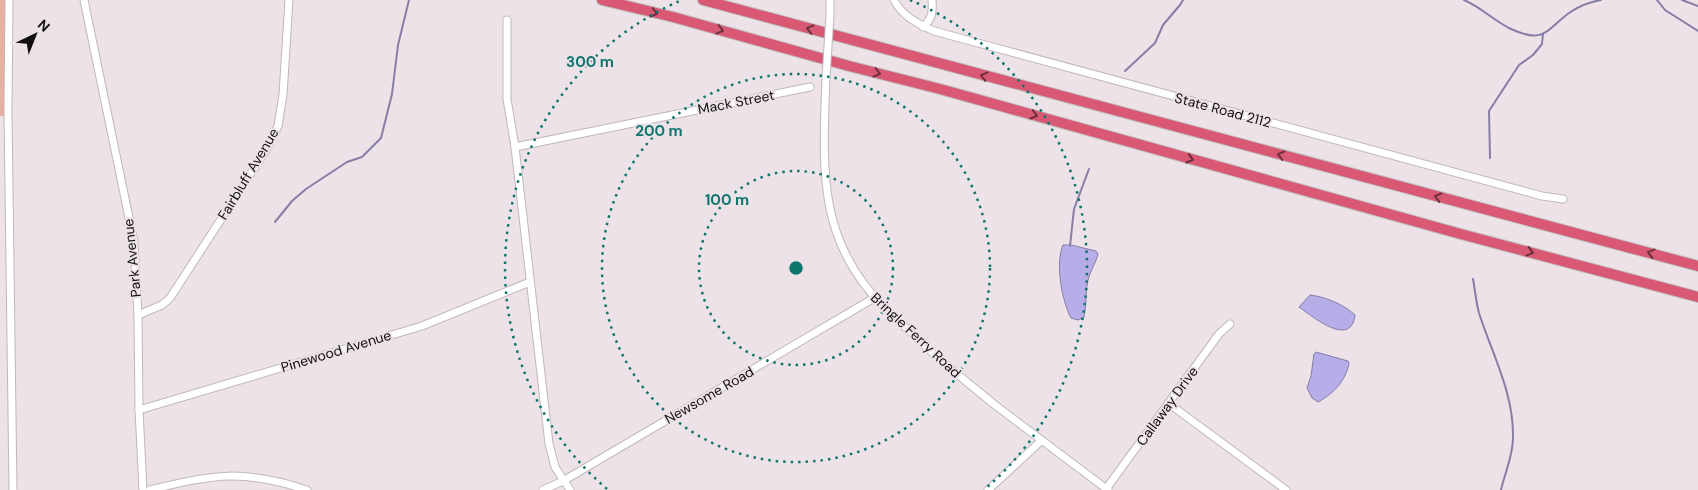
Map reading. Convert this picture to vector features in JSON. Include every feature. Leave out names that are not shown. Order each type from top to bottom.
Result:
[{"type":"highway","points":[[602,0],[673,17],[940,89],[1438,228],[1698,297]]},
{"type":"highway","points":[[703,0],[1698,266]]},
{"type":"street","points":[[9,0],[8,113],[13,490]]},
{"type":"street","name":"Park Avenue","points":[[84,0],[134,242],[143,490]]},
{"type":"street","name":"Fairbluff Avenue","points":[[138,315],[162,305],[170,298],[266,150],[278,126],[283,95],[289,0]]},
{"type":"street","name":"Bringle Ferry Road","points":[[830,0],[826,78],[825,175],[834,224],[851,264],[874,298],[965,381],[1041,441],[1107,489]]},
{"type":"street","name":"State Road 2112","points":[[894,0],[905,14],[934,31],[1542,196],[1563,199]]},
{"type":"street","points":[[923,26],[928,22],[932,14],[932,0]]},
{"type":"street","points":[[507,20],[507,100],[515,147],[549,444],[552,459],[563,481],[570,490]]},
{"type":"street","name":"Mack Street","points":[[515,147],[810,87]]},
{"type":"street","name":"Pinewood Avenue","points":[[139,410],[422,326],[530,282]]},
{"type":"street","name":"Newsome Road","points":[[543,490],[563,481],[874,298]]},
{"type":"street","name":"Callaway Drive","points":[[1107,489],[1219,334],[1230,324]]},
{"type":"street","points":[[1168,404],[1286,490]]},
{"type":"street","points":[[988,490],[1041,441]]},
{"type":"street","points":[[150,490],[195,479],[231,475],[246,475],[275,480],[307,490]]},
{"type":"shaded area","points":[[0,0],[6,0],[4,116],[0,116]]},
{"type":"shaded area","points":[[1063,245],[1096,251],[1098,254],[1088,280],[1084,317],[1078,320],[1071,318],[1062,292],[1060,262]]},
{"type":"shaded area","points":[[1310,295],[1322,297],[1350,311],[1355,315],[1352,325],[1346,329],[1339,330],[1330,327],[1299,307]]},
{"type":"shaded area","points":[[1316,352],[1348,361],[1349,364],[1345,376],[1338,387],[1318,402],[1312,398],[1307,388]]},
{"type":"waterway","points":[[275,222],[292,201],[306,189],[347,162],[362,157],[381,138],[392,94],[398,45],[409,0]]},
{"type":"waterway","points":[[1125,71],[1155,43],[1163,25],[1183,0]]},
{"type":"waterway","points":[[1464,0],[1505,26],[1531,35],[1543,33],[1577,8],[1601,0]]},
{"type":"waterway","points":[[1657,0],[1665,10],[1698,31]]},
{"type":"waterway","points":[[1682,0],[1698,6]]},
{"type":"waterway","points":[[1490,158],[1489,111],[1519,65],[1533,55],[1542,44],[1543,34]]},
{"type":"waterway","points":[[1070,246],[1074,209],[1089,169]]},
{"type":"waterway","points":[[1473,279],[1479,313],[1510,405],[1513,438],[1512,451],[1501,490]]}]
